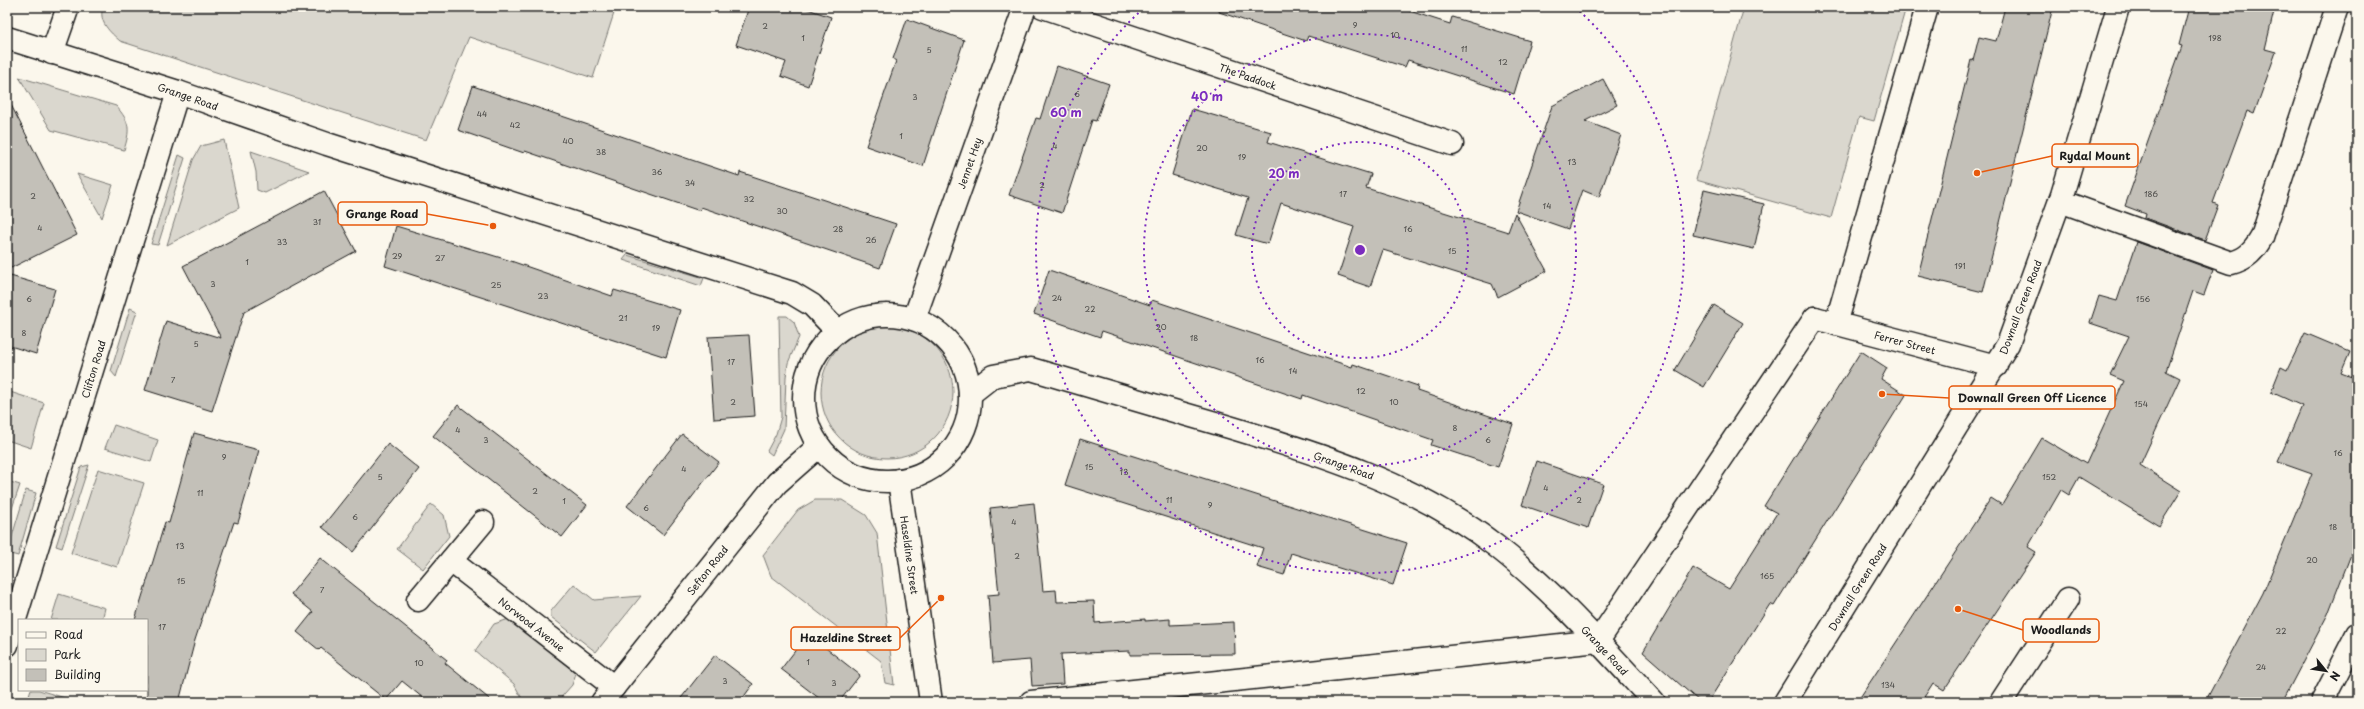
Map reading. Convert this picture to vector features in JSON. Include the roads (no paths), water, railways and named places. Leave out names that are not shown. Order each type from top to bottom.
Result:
[{"type":"street","points":[[52,53],[68,7]]},
{"type":"street","name":"Jennet Hey","points":[[914,319],[1025,7]]},
{"type":"street","name":"The Paddock","points":[[1043,7],[1452,144]]},
{"type":"street","points":[[1836,324],[1927,7]]},
{"type":"street","name":"Downall Green Road","points":[[1785,702],[1996,366],[2008,344],[2060,201],[2118,7]]},
{"type":"street","points":[[2060,201],[2231,262],[2243,260],[2254,250],[2262,237],[2337,7]]},
{"type":"street","name":"Grange Road","points":[[7,38],[178,92],[327,144],[792,293],[812,305],[837,331]]},
{"type":"street","name":"Clifton Road","points":[[7,645],[178,92]]},
{"type":"street","points":[[888,314],[914,319],[932,327],[948,340],[959,356],[967,374],[970,394],[968,418],[958,441],[943,459],[922,473],[900,480],[876,480],[854,474],[834,462],[819,446],[807,422],[805,391],[808,372],[820,349],[837,331],[861,318],[888,314]]},
{"type":"street","name":"Ferrer Street","points":[[1598,641],[1815,318],[1996,366]]},
{"type":"street","name":"Grange Road","points":[[970,394],[993,376],[1030,369],[1279,442],[1357,468],[1409,491],[1456,519],[1495,546],[1535,578],[1598,641],[1654,702]]},
{"type":"street","name":"Sefton Road","points":[[608,694],[777,482],[819,446]]},
{"type":"street","name":"Haseldine Street","points":[[900,480],[931,702]]},
{"type":"street","points":[[418,600],[483,522]]},
{"type":"street","name":"Norwood Avenue","points":[[451,561],[608,694]]},
{"type":"street","points":[[2001,702],[2068,599]]},
{"type":"street","points":[[2322,702],[2357,634]]},
{"type":"street","points":[[1031,702],[1598,641]]},
{"type":"place","name":"Rydal Mount","points":[[1977,173]]},
{"type":"place","name":"Grange Road","points":[[493,226]]},
{"type":"place","name":"Downall Green Off Licence","points":[[1882,394]]},
{"type":"place","name":"Hazeldine Street","points":[[941,598]]},
{"type":"place","name":"Woodlands","points":[[1958,609]]}]
